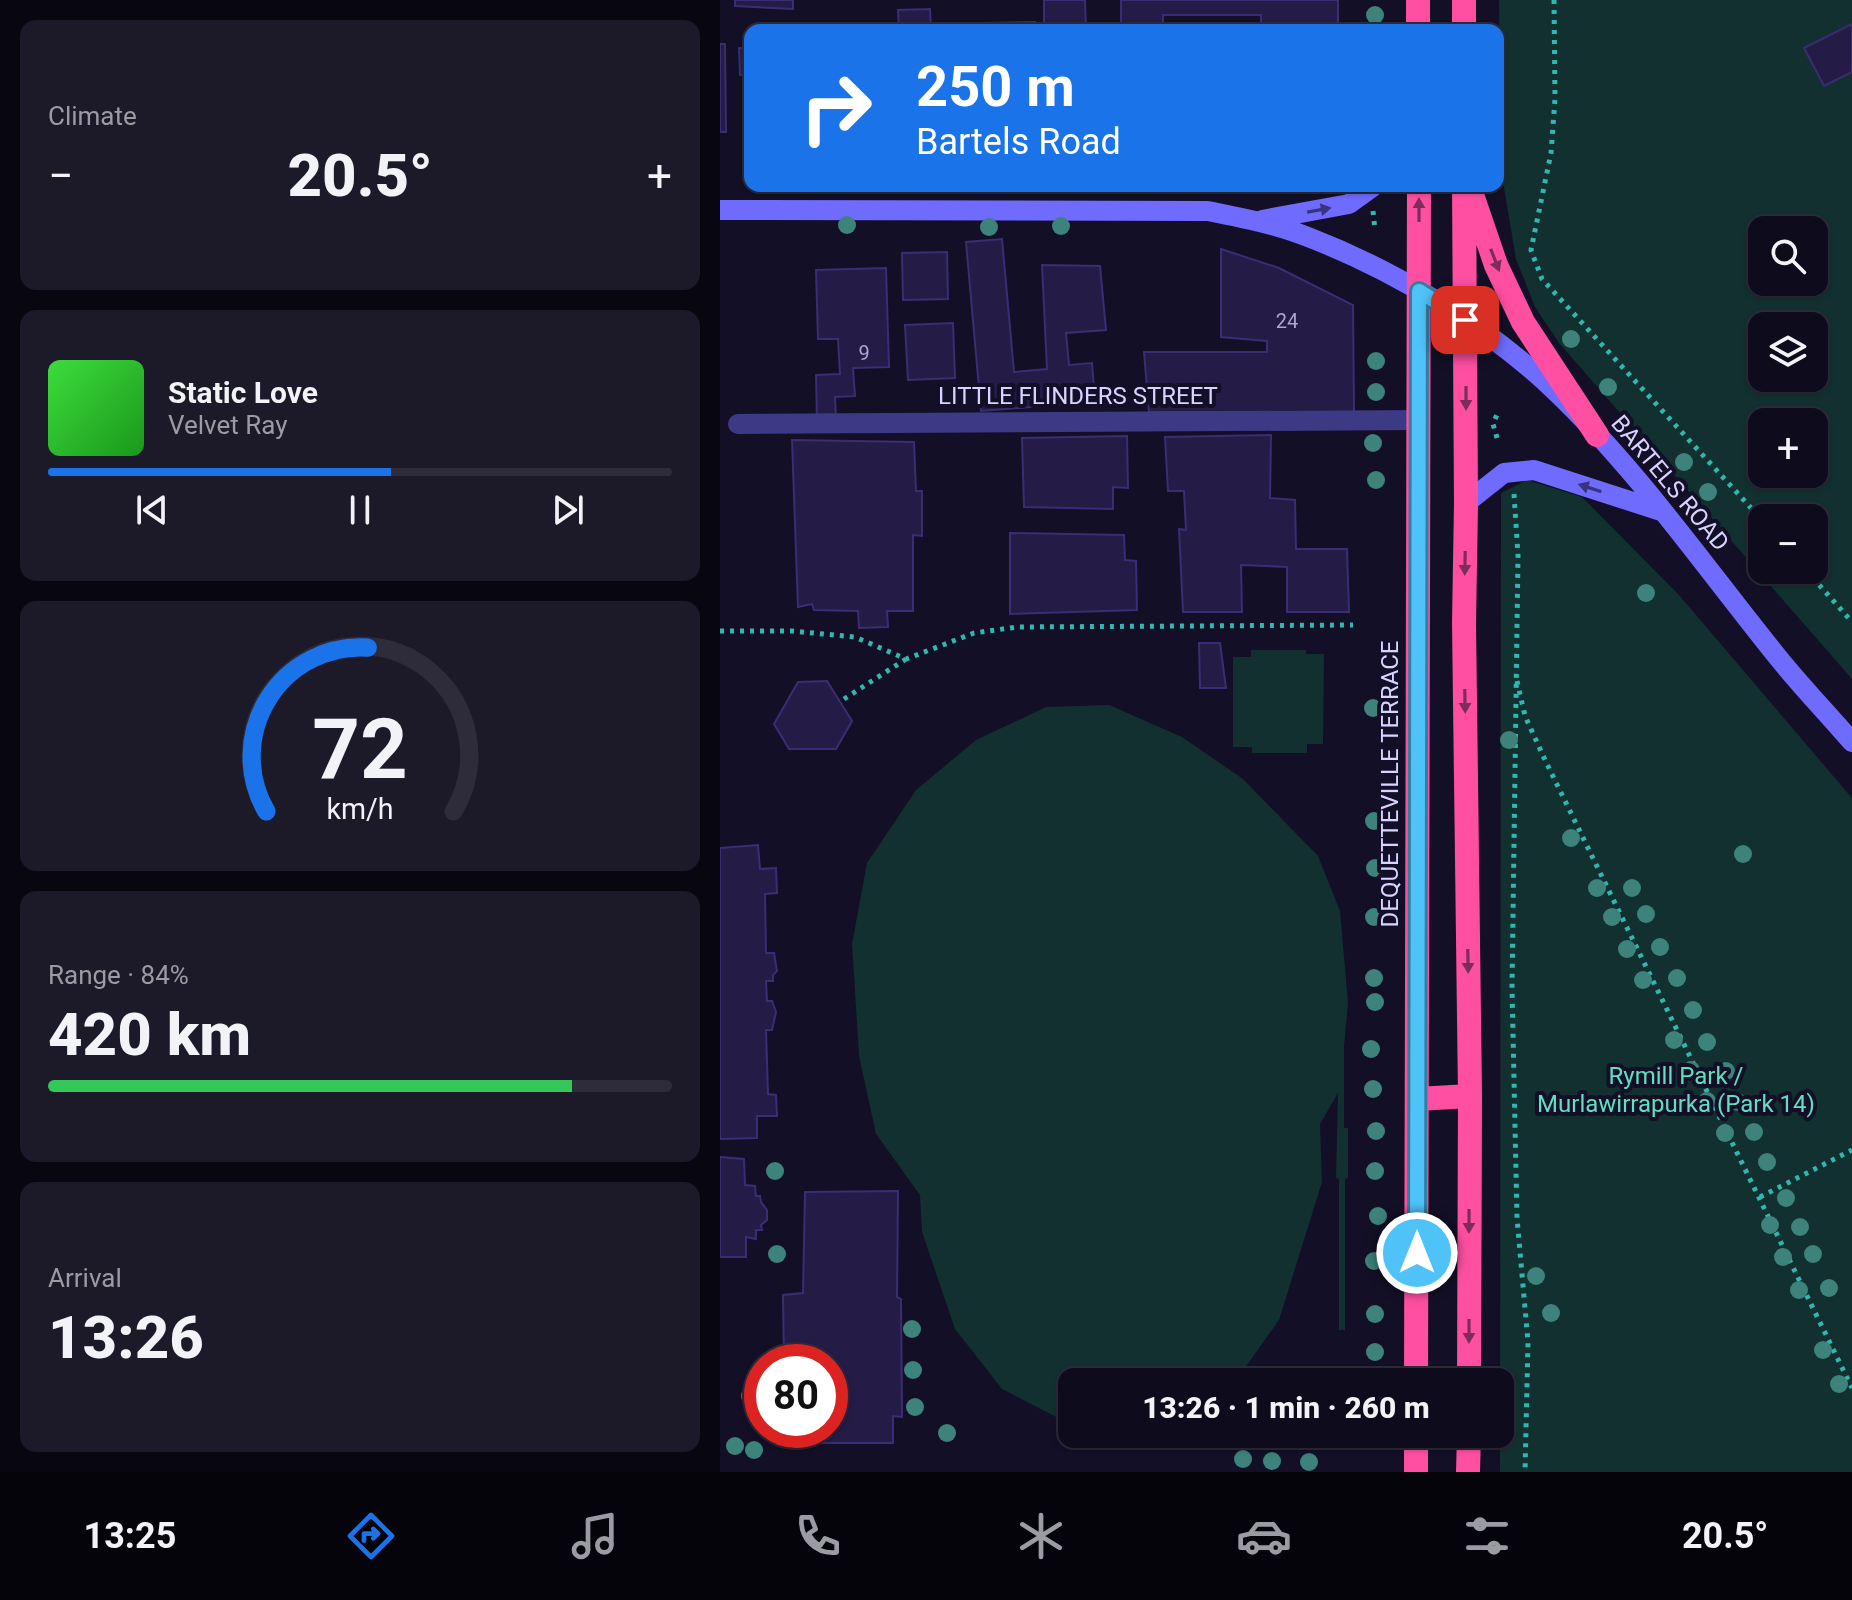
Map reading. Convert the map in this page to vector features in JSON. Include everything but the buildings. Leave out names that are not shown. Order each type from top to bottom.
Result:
[{"type":"highway","points":[[1418,0],[1418,24]]},
{"type":"highway","points":[[1464,0],[1464,24]]},
{"type":"highway","name":"DEQUETTEVILLE TERRACE","points":[[1416,1368],[1419,192]]},
{"type":"highway","points":[[1467,192],[1464,623],[1470,1096],[1469,1368]]},
{"type":"highway","points":[[1469,192],[1496,265],[1523,322],[1597,435]]},
{"type":"highway","points":[[1417,1099],[1470,1096]]},
{"type":"highway","points":[[1416,1448],[1416,1472]]},
{"type":"highway","points":[[1468,1472],[1469,1448]]},
{"type":"main road","points":[[1258,221],[1349,204],[1366,192]]},
{"type":"main road","name":"BARTELS ROAD","points":[[720,210],[1208,211],[1258,221],[1309,237],[1419,291],[1465,320],[1543,380],[1597,435],[1664,512],[1777,656],[1852,742]]},
{"type":"main road","points":[[1466,503],[1504,473],[1534,470],[1664,512]]},
{"type":"street","name":"LITTLE FLINDERS STREET","points":[[738,424],[1419,420]]},
{"type":"path","points":[[1554,0],[1555,99],[1551,153],[1531,250],[1542,279],[1748,505]]},
{"type":"path","points":[[1497,438],[1493,424],[1498,412]]},
{"type":"path","points":[[1514,489],[1518,555],[1512,988],[1517,1218],[1528,1342],[1525,1472]]},
{"type":"path","points":[[1818,584],[1852,622]]},
{"type":"path","points":[[844,699],[906,659],[974,633],[1017,627],[1353,625]]},
{"type":"path","points":[[720,631],[792,631],[855,637],[906,659]]},
{"type":"path","points":[[1515,670],[1525,716],[1545,760],[1852,1388]]},
{"type":"path","points":[[1760,1197],[1852,1150]]},
{"type":"green space","points":[[1499,0],[1852,0],[1852,679],[1769,584],[1828,584],[1828,504],[1748,504],[1748,560],[1559,343],[1535,307],[1516,259],[1504,188],[1504,24],[1499,24]]},
{"type":"green space","name":"Rymill Park / Murlawirrapurka (Park 14)","points":[[1527,480],[1582,497],[1679,595],[1852,798],[1852,1472],[1500,1472],[1500,1448],[1514,1448],[1514,1368],[1500,1368],[1501,493]]},
{"type":"green space","points":[[1251,650],[1306,650],[1306,654],[1324,654],[1323,744],[1307,744],[1307,753],[1252,753],[1252,747],[1233,747],[1233,657],[1251,657]]},
{"type":"green space","points":[[1109,705],[1182,737],[1243,779],[1318,856],[1340,911],[1348,1003],[1344,1047],[1344,1128],[1348,1128],[1345,1330],[1339,1330],[1338,1093],[1320,1124],[1322,1182],[1279,1320],[1245,1368],[1058,1368],[1058,1418],[1002,1389],[955,1329],[922,1232],[920,1195],[876,1134],[859,1056],[852,944],[867,863],[916,790],[976,740],[1046,707]]},
{"type":"route","points":[[1417,1253],[1419,291],[1465,320]]}]
